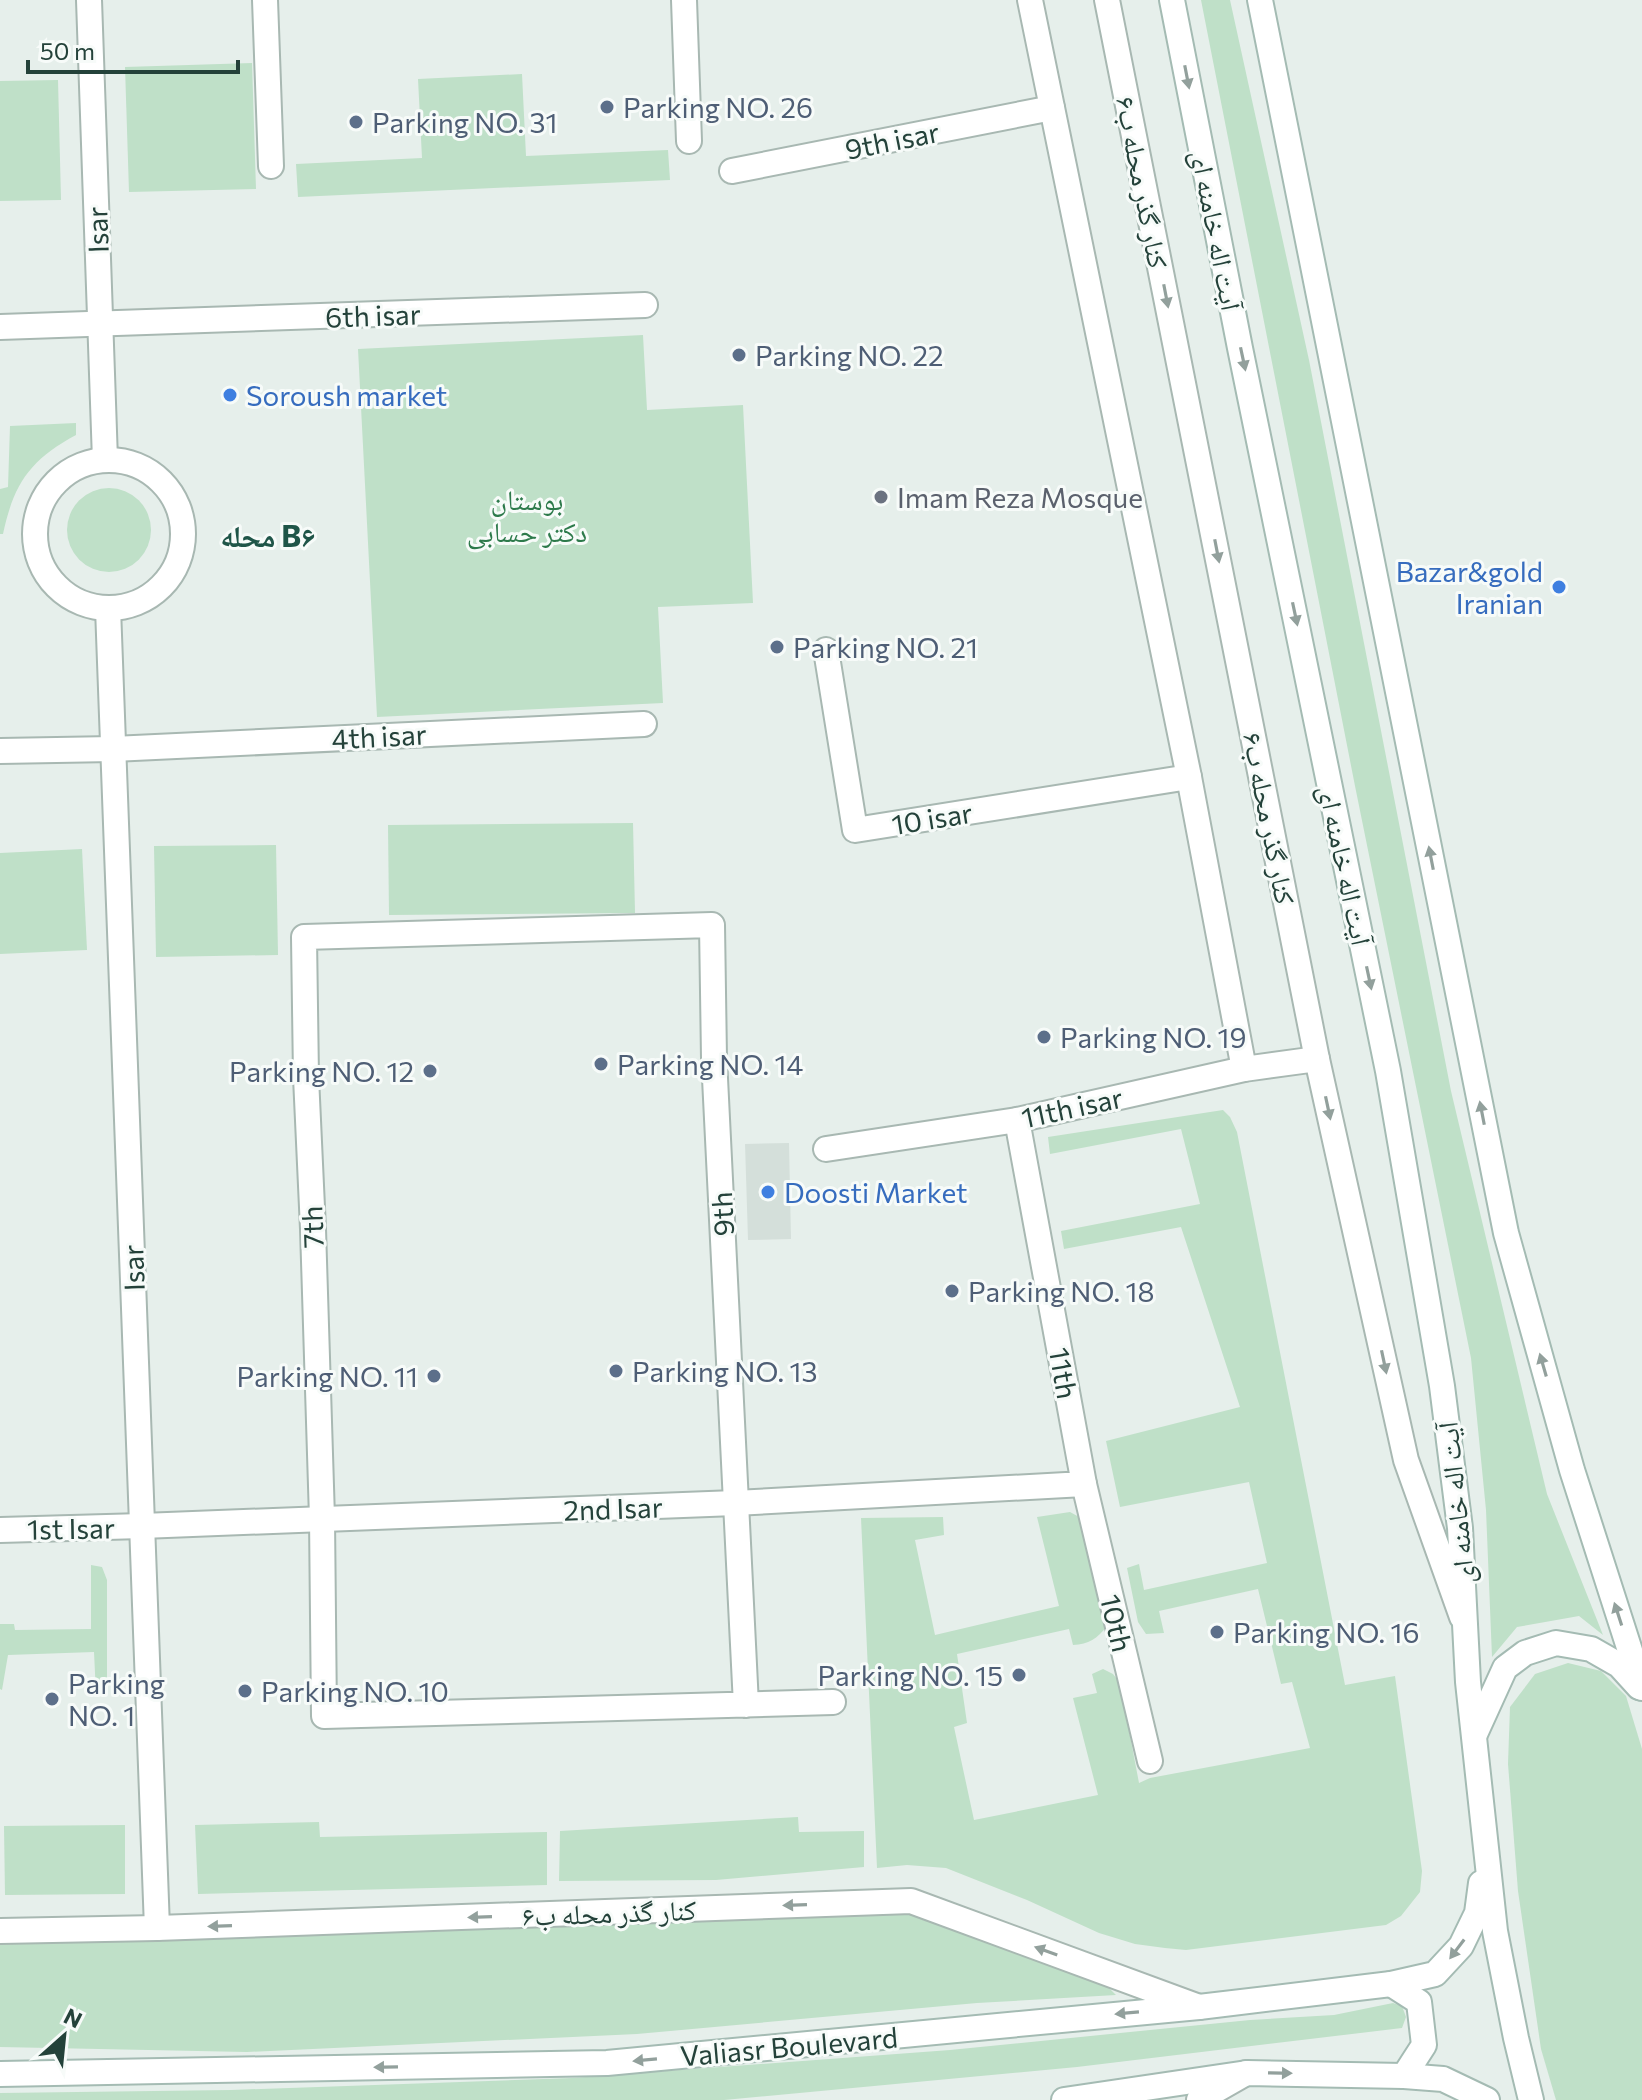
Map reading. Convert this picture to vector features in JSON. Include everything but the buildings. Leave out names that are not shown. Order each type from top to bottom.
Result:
[{"type":"street","name":"Isar","points":[[89,0],[105,460]]},
{"type":"street","points":[[265,0],[271,166]]},
{"type":"street","points":[[684,0],[689,141]]},
{"type":"street","points":[[1030,0],[1189,777],[1244,1069]]},
{"type":"street","name":"کنار گذر محله ب۶","points":[[1107,0],[1317,1059],[1406,1460],[1466,1627]]},
{"type":"street","name":"آیت اله خامنه ای","points":[[1172,0],[1388,1071],[1442,1386],[1460,1528],[1468,1682],[1487,1849]]},
{"type":"street","points":[[1260,0],[1506,1233],[1572,1470],[1642,1689]]},
{"type":"street","name":"9th isar","points":[[732,171],[1052,108]]},
{"type":"street","name":"6th isar","points":[[0,327],[645,305]]},
{"type":"street","points":[[105,460],[129,463],[150,473],[168,490],[179,510],[183,534],[180,557],[169,578],[152,595],[131,605],[108,608],[83,604],[61,592],[45,573],[36,549],[34,528],[40,507],[50,489],[65,474],[84,464],[105,460]]},
{"type":"street","name":"Isar","points":[[108,608],[157,1928]]},
{"type":"street","name":"10 isar","points":[[826,650],[855,830],[1189,777]]},
{"type":"street","name":"4th isar","points":[[0,751],[113,749],[644,724]]},
{"type":"street","name":"7th","points":[[712,925],[304,937],[322,1518],[324,1716],[746,1705]]},
{"type":"street","name":"9th","points":[[712,925],[714,1058],[746,1705]]},
{"type":"street","name":"11th isar","points":[[826,1149],[1017,1120],[1244,1069],[1317,1059]]},
{"type":"street","name":"11th","points":[[1017,1120],[1084,1484]]},
{"type":"street","name":"2nd Isar","points":[[142,1526],[735,1503],[1084,1484]]},
{"type":"street","name":"10th","points":[[1084,1484],[1150,1761]]},
{"type":"street","name":"1st Isar","points":[[0,1530],[142,1526]]},
{"type":"street","points":[[1474,1736],[1505,1668],[1525,1653],[1556,1643],[1591,1649],[1619,1665],[1642,1689]]},
{"type":"street","points":[[746,1705],[833,1702]]},
{"type":"street","points":[[1487,1849],[1495,1931],[1531,2100]]},
{"type":"street","name":"Valiasr Boulevard","points":[[0,2074],[607,2063],[1199,2007],[1391,1984],[1435,1974],[1461,1946],[1477,1913],[1487,1849]]},
{"type":"street","name":"کنار گذر محله ب۶","points":[[0,1931],[911,1901],[1199,2007]]},
{"type":"street","points":[[1391,1984],[1419,2002],[1424,2045],[1404,2076]]},
{"type":"street","points":[[1199,2100],[1247,2073]]},
{"type":"street","points":[[1064,2100],[1247,2073],[1443,2079],[1487,2100]]},
{"type":"shaded area","name":"Doosti Market","points":[[789,1143],[791,1239],[748,1240],[745,1144]]},
{"type":"green space","points":[[1201,0],[1230,0],[1309,360],[1451,1091],[1547,1494],[1603,1635],[1579,1616],[1517,1627],[1492,1657],[1486,1510],[1471,1358]]},
{"type":"green space","points":[[252,63],[256,189],[129,192],[125,67]]},
{"type":"green space","points":[[522,74],[526,156],[668,150],[670,180],[298,197],[296,164],[422,158],[418,79]]},
{"type":"green space","points":[[58,80],[61,200],[0,201],[0,81]]},
{"type":"green space","name":"بوستان دکتر حسابی","points":[[643,335],[647,410],[743,405],[753,603],[658,607],[663,703],[377,717],[358,349]]},
{"type":"green space","points":[[76,423],[76,435],[47,454],[26,475],[7,516],[3,534],[0,534],[0,489],[8,487],[10,426]]},
{"type":"green space","points":[[109,488],[125,491],[139,500],[148,514],[151,530],[148,546],[139,560],[125,569],[109,572],[93,569],[79,560],[70,546],[67,530],[70,514],[79,500],[93,491]]},
{"type":"green space","points":[[633,823],[635,913],[389,915],[388,825]]},
{"type":"green space","points":[[276,845],[278,955],[156,957],[154,846]]},
{"type":"green space","points":[[82,849],[87,950],[0,954],[0,853]]},
{"type":"green space","points":[[1223,1110],[1237,1132],[1345,1685],[1395,1676],[1422,1871],[1420,1892],[1401,1916],[1386,1925],[1186,1950],[1135,1944],[1099,1933],[946,1868],[907,1865],[877,1868],[861,1518],[943,1517],[944,1535],[915,1540],[935,1635],[1059,1606],[1037,1517],[1070,1512],[1081,1518],[1107,1626],[1103,1631],[1088,1642],[1073,1645],[1069,1629],[957,1654],[967,1723],[954,1727],[974,1820],[1098,1795],[1073,1698],[1097,1693],[1092,1674],[1103,1669],[1113,1674],[1120,1683],[1139,1783],[1150,1778],[1310,1748],[1292,1682],[1281,1684],[1258,1589],[1159,1611],[1164,1633],[1146,1634],[1138,1622],[1127,1568],[1139,1564],[1144,1590],[1267,1563],[1249,1482],[1120,1507],[1106,1441],[1240,1407],[1181,1227],[1064,1249],[1061,1231],[1200,1204],[1181,1129],[1050,1154],[1048,1137]]},
{"type":"green space","points":[[91,1565],[102,1567],[107,1580],[107,1694],[96,1694],[94,1652],[8,1655],[0,1689],[0,1624],[14,1624],[15,1630],[91,1629]]},
{"type":"green space","points":[[1568,1663],[1601,1671],[1626,1696],[1642,1749],[1642,2100],[1556,2100],[1541,2049],[1518,1891],[1508,1764],[1510,1707],[1535,1674]]},
{"type":"green space","points":[[798,1817],[799,1832],[864,1831],[864,1867],[716,1880],[559,1881],[560,1831]]},
{"type":"green space","points":[[319,1822],[320,1837],[547,1832],[547,1885],[198,1894],[195,1825]]},
{"type":"green space","points":[[125,1825],[125,1894],[5,1895],[4,1826]]},
{"type":"green space","points":[[916,1911],[1105,1984],[1116,1995],[977,2003],[637,2034],[247,2052],[0,2047],[0,1938],[77,1940],[505,1929]]},
{"type":"green space","points":[[1393,2003],[1402,2006],[1406,2017],[1402,2028],[1077,2067],[724,2100],[0,2100],[0,2093],[231,2090],[572,2078],[950,2050],[1250,2020],[1334,2015]]},
{"type":"place","name":"Parking NO. 26","points":[[607,107]]},
{"type":"place","name":"Parking NO. 31","points":[[356,122]]},
{"type":"place","name":"Parking NO. 22","points":[[739,355]]},
{"type":"place","name":"Soroush market","points":[[230,395]]},
{"type":"place","name":"Imam Reza Mosque","points":[[881,497]]},
{"type":"place","name":"Bazar&gold Iranian","points":[[1559,587]]},
{"type":"place","name":"Parking NO. 21","points":[[777,647]]},
{"type":"place","name":"Parking NO. 19","points":[[1044,1037]]},
{"type":"place","name":"Parking NO. 14","points":[[601,1064]]},
{"type":"place","name":"Parking NO. 12","points":[[430,1071]]},
{"type":"place","name":"Doosti Market","points":[[768,1192]]},
{"type":"place","name":"Parking NO. 18","points":[[952,1291]]},
{"type":"place","name":"Parking NO. 13","points":[[616,1371]]},
{"type":"place","name":"Parking NO. 11","points":[[434,1376]]},
{"type":"place","name":"Parking NO. 16","points":[[1217,1632]]},
{"type":"place","name":"Parking NO. 15","points":[[1019,1675]]},
{"type":"place","name":"Parking NO. 10","points":[[245,1691]]},
{"type":"place","name":"Parking NO. 1","points":[[52,1699]]},
{"type":"district","name":"محله B۶","points":[[268,534]]}]
